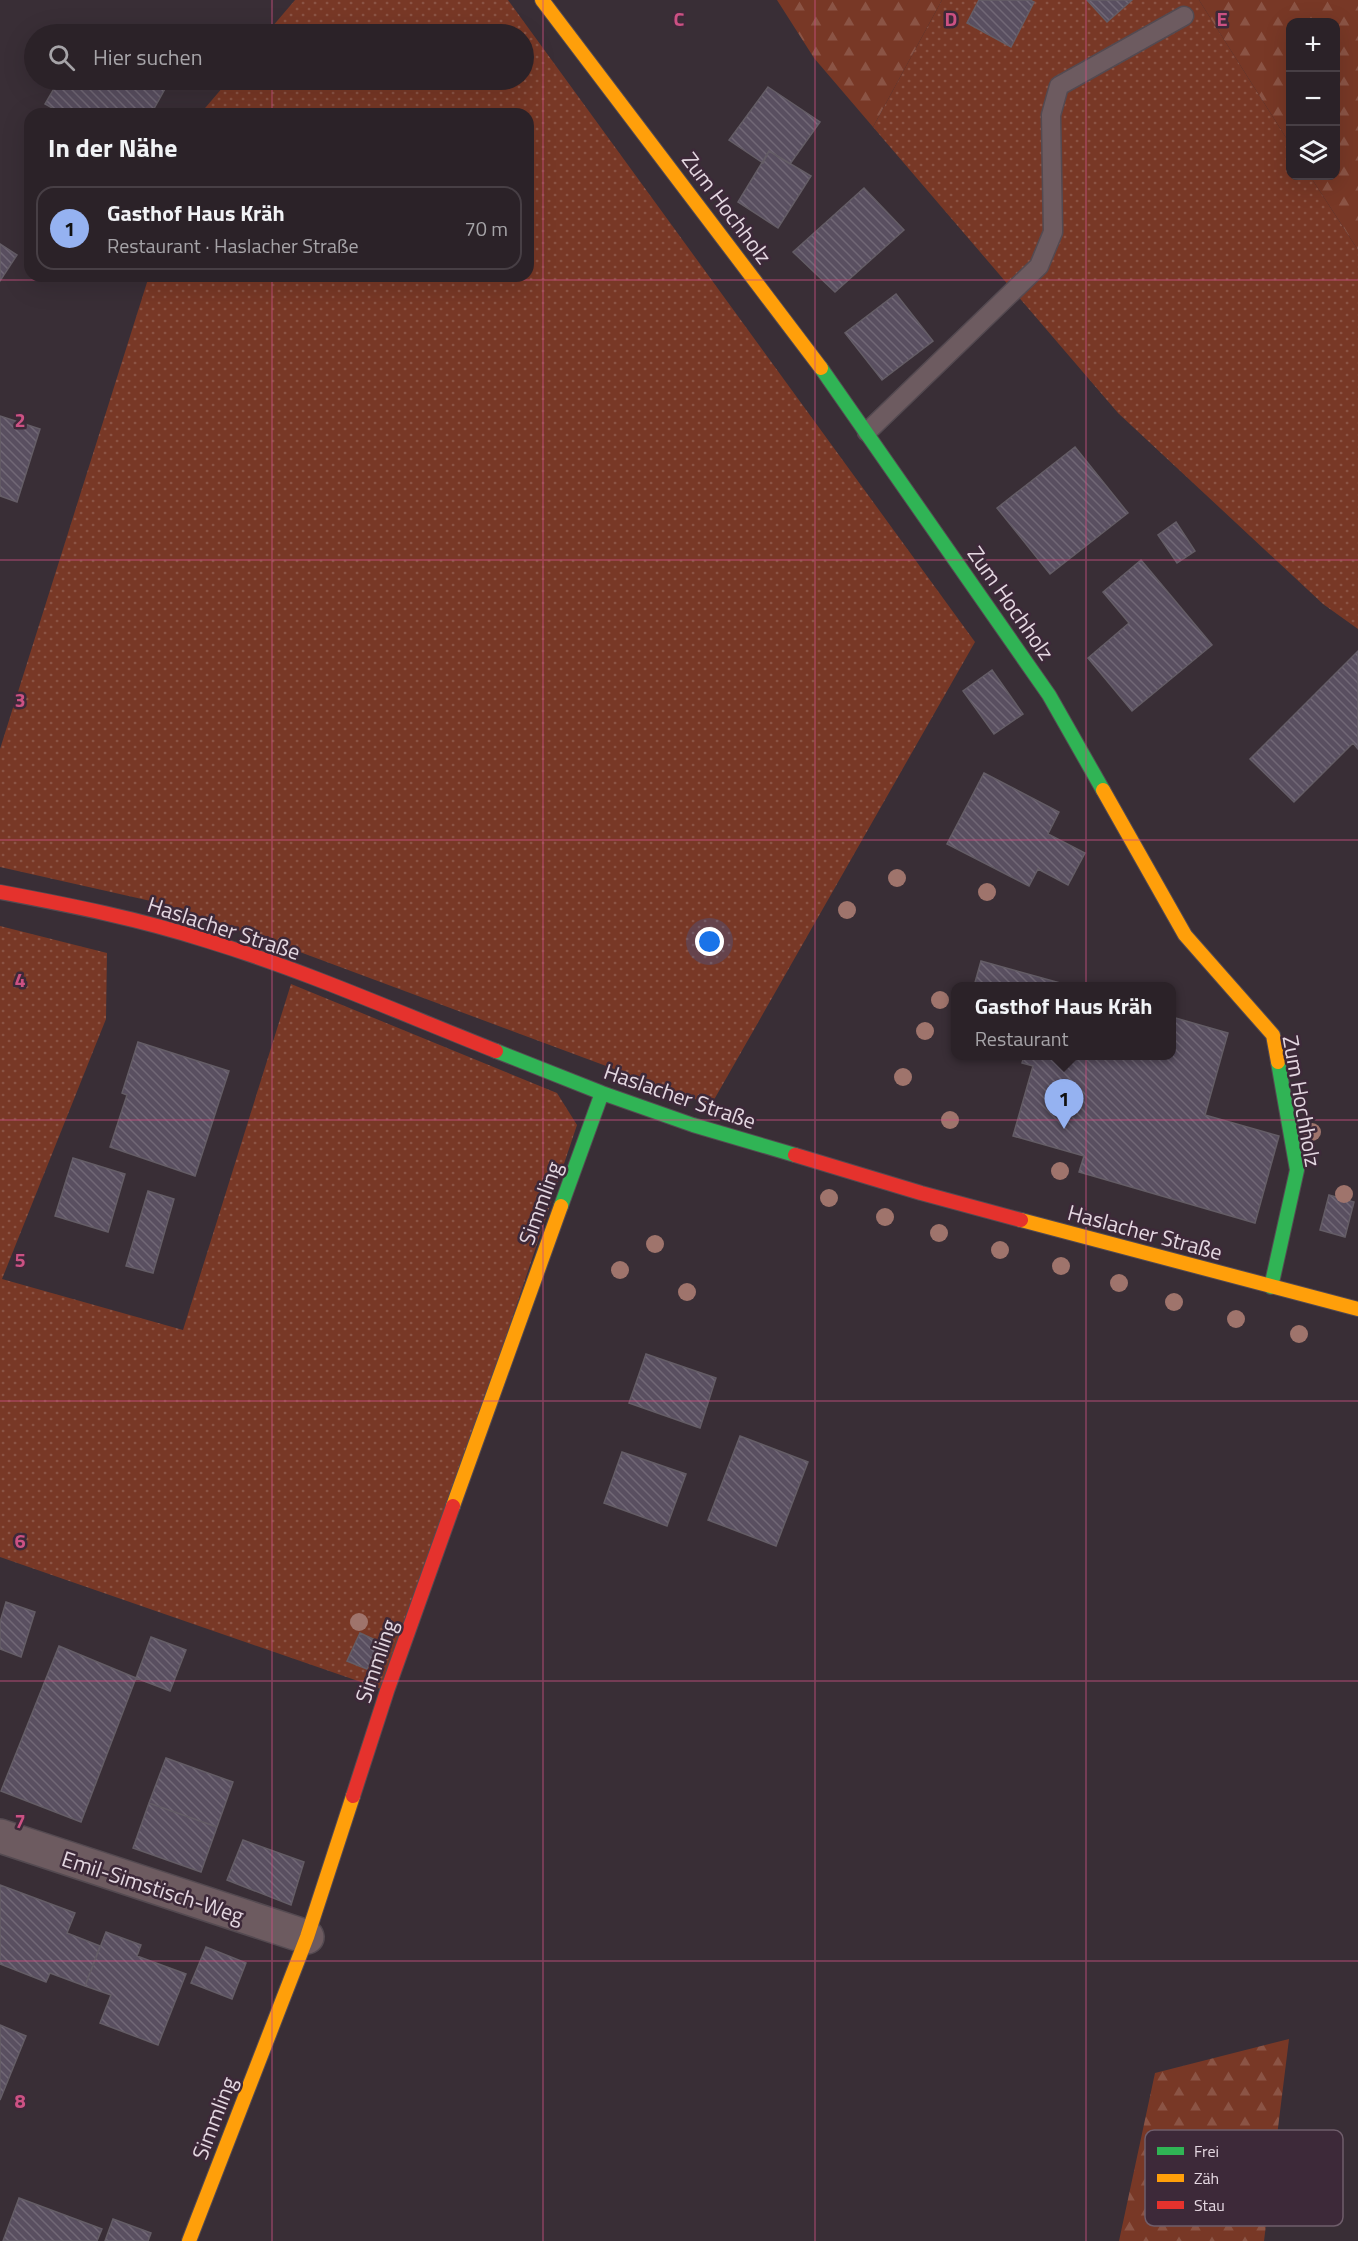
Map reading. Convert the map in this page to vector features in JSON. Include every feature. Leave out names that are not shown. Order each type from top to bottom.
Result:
[{"type":"street","name":"Zum Hochholz","points":[[542,0],[831,381],[1049,694],[1185,935],[1273,1035],[1297,1170],[1271,1287]]},
{"type":"street","name":"Haslacher Straße","points":[[0,892],[59,903],[206,940],[268,961],[602,1093],[693,1125],[921,1193],[1358,1309]]},
{"type":"street","name":"Simmling","points":[[189,2241],[307,1937],[387,1691],[602,1093]]},
{"type":"street","name":"Emil-Simstisch-Weg","points":[[0,1836],[307,1937]]},
{"type":"lane","points":[[867,432],[1040,266],[1053,232],[1051,114],[1059,86],[1184,16]]},
{"type":"green space","points":[[295,0],[508,0],[525,24],[275,24]]},
{"type":"green space","points":[[777,0],[942,0],[873,127],[814,58]]},
{"type":"green space","points":[[942,0],[1199,0],[1286,138],[1286,180],[1313,180],[1358,250],[1358,629],[1323,604],[1118,413],[873,127]]},
{"type":"green space","points":[[1199,0],[1358,0],[1358,250],[1313,180],[1340,180],[1340,18],[1286,18],[1286,138]]},
{"type":"green space","points":[[534,36],[975,642],[711,1105],[281,945],[164,904],[0,867],[0,749],[147,282],[534,282],[534,108],[205,108],[220,90],[534,90]]},
{"type":"green space","points":[[0,926],[107,953],[106,1019],[2,1279],[183,1330],[291,984],[557,1093],[577,1125],[387,1691],[0,1557]]},
{"type":"green space","points":[[1289,2039],[1278,2130],[1145,2130],[1145,2226],[1266,2226],[1264,2241],[1119,2241],[1155,2073]]},
{"type":"building","points":[[979,0],[1030,0],[1034,2],[1011,47],[967,23]]},
{"type":"building","points":[[1087,0],[1132,0],[1107,22]]},
{"type":"building","points":[[768,87],[820,122],[790,164],[769,151],[763,163],[729,140]]},
{"type":"building","points":[[53,90],[164,90],[154,108],[52,108],[45,104]]},
{"type":"building","points":[[769,151],[811,176],[778,228],[738,202]]},
{"type":"building","points":[[864,188],[904,230],[835,292],[793,252]]},
{"type":"building","points":[[0,244],[17,255],[0,281]]},
{"type":"building","points":[[896,294],[933,341],[882,380],[845,333]]},
{"type":"building","points":[[0,416],[40,429],[17,502],[0,496]]},
{"type":"building","points":[[1075,447],[1128,513],[1050,574],[997,508]]},
{"type":"building","points":[[1176,522],[1195,551],[1177,563],[1158,535]]},
{"type":"building","points":[[1141,560],[1212,645],[1132,711],[1088,658],[1129,623],[1103,592]]},
{"type":"building","points":[[1358,651],[1358,749],[1353,743],[1294,802],[1250,759]]},
{"type":"building","points":[[992,670],[1023,714],[994,734],[963,691]]},
{"type":"building","points":[[984,773],[1059,812],[1048,834],[1085,853],[1068,885],[1038,869],[1029,886],[947,844]]},
{"type":"building","points":[[981,961],[1057,982],[975,982]]},
{"type":"building","points":[[1176,1018],[1228,1033],[1205,1115],[1279,1136],[1255,1223],[1079,1172],[1084,1156],[1013,1136],[1033,1066],[1022,1063],[1023,1060],[1176,1060]]},
{"type":"building","points":[[138,1042],[229,1071],[195,1176],[110,1147],[127,1095],[122,1093]]},
{"type":"building","points":[[73,1158],[125,1174],[108,1232],[55,1216]]},
{"type":"building","points":[[148,1191],[174,1199],[153,1273],[126,1266]]},
{"type":"building","points":[[1329,1195],[1354,1202],[1345,1237],[1320,1230]]},
{"type":"building","points":[[646,1354],[716,1378],[700,1428],[629,1403]]},
{"type":"building","points":[[740,1436],[808,1462],[776,1546],[708,1520]]},
{"type":"building","points":[[622,1452],[686,1474],[667,1526],[604,1503]]},
{"type":"building","points":[[6,1602],[35,1612],[21,1657],[0,1649],[0,1622]]},
{"type":"building","points":[[360,1633],[380,1642],[367,1669],[347,1661]]},
{"type":"building","points":[[151,1637],[186,1650],[170,1691],[136,1678]]},
{"type":"building","points":[[59,1646],[136,1678],[81,1822],[1,1791]]},
{"type":"building","points":[[166,1758],[233,1782],[217,1827],[149,1803]]},
{"type":"building","points":[[149,1803],[217,1827],[201,1872],[133,1848]]},
{"type":"building","points":[[243,1840],[304,1862],[291,1905],[227,1880]]},
{"type":"building","points":[[0,1885],[75,1913],[67,1933],[100,1946],[85,1986],[50,1973],[46,1982],[0,1964]]},
{"type":"building","points":[[106,1932],[141,1945],[137,1956],[186,1974],[158,2045],[100,2023],[111,1995],[85,1986]]},
{"type":"building","points":[[206,1947],[246,1963],[232,1999],[191,1983]]},
{"type":"building","points":[[0,2025],[26,2036],[0,2100]]},
{"type":"building","points":[[19,2198],[102,2229],[97,2241],[3,2241]]},
{"type":"building","points":[[113,2219],[151,2233],[148,2241],[105,2241]]},
{"type":"traffic: fast","points":[[821,368],[1049,695],[1103,790]]},
{"type":"traffic: fast","points":[[496,1051],[602,1093],[693,1125],[795,1155]]},
{"type":"traffic: fast","points":[[1271,1287],[1297,1170],[1278,1062]]},
{"type":"traffic: fast","points":[[561,1206],[602,1093]]},
{"type":"traffic: slow","points":[[542,0],[821,368]]},
{"type":"traffic: slow","points":[[1103,790],[1185,935],[1273,1035],[1278,1062]]},
{"type":"traffic: slow","points":[[453,1506],[561,1206]]},
{"type":"traffic: slow","points":[[1021,1220],[1358,1309]]},
{"type":"traffic: slow","points":[[189,2241],[307,1937],[353,1796]]},
{"type":"traffic: jam","points":[[0,892],[130,919],[208,941],[317,979],[496,1051]]},
{"type":"traffic: jam","points":[[795,1155],[1021,1220]]},
{"type":"traffic: jam","points":[[353,1796],[387,1691],[453,1506]]},
{"type":"place","name":"Gasthof Haus Kräh","points":[[1064,1129]]}]
